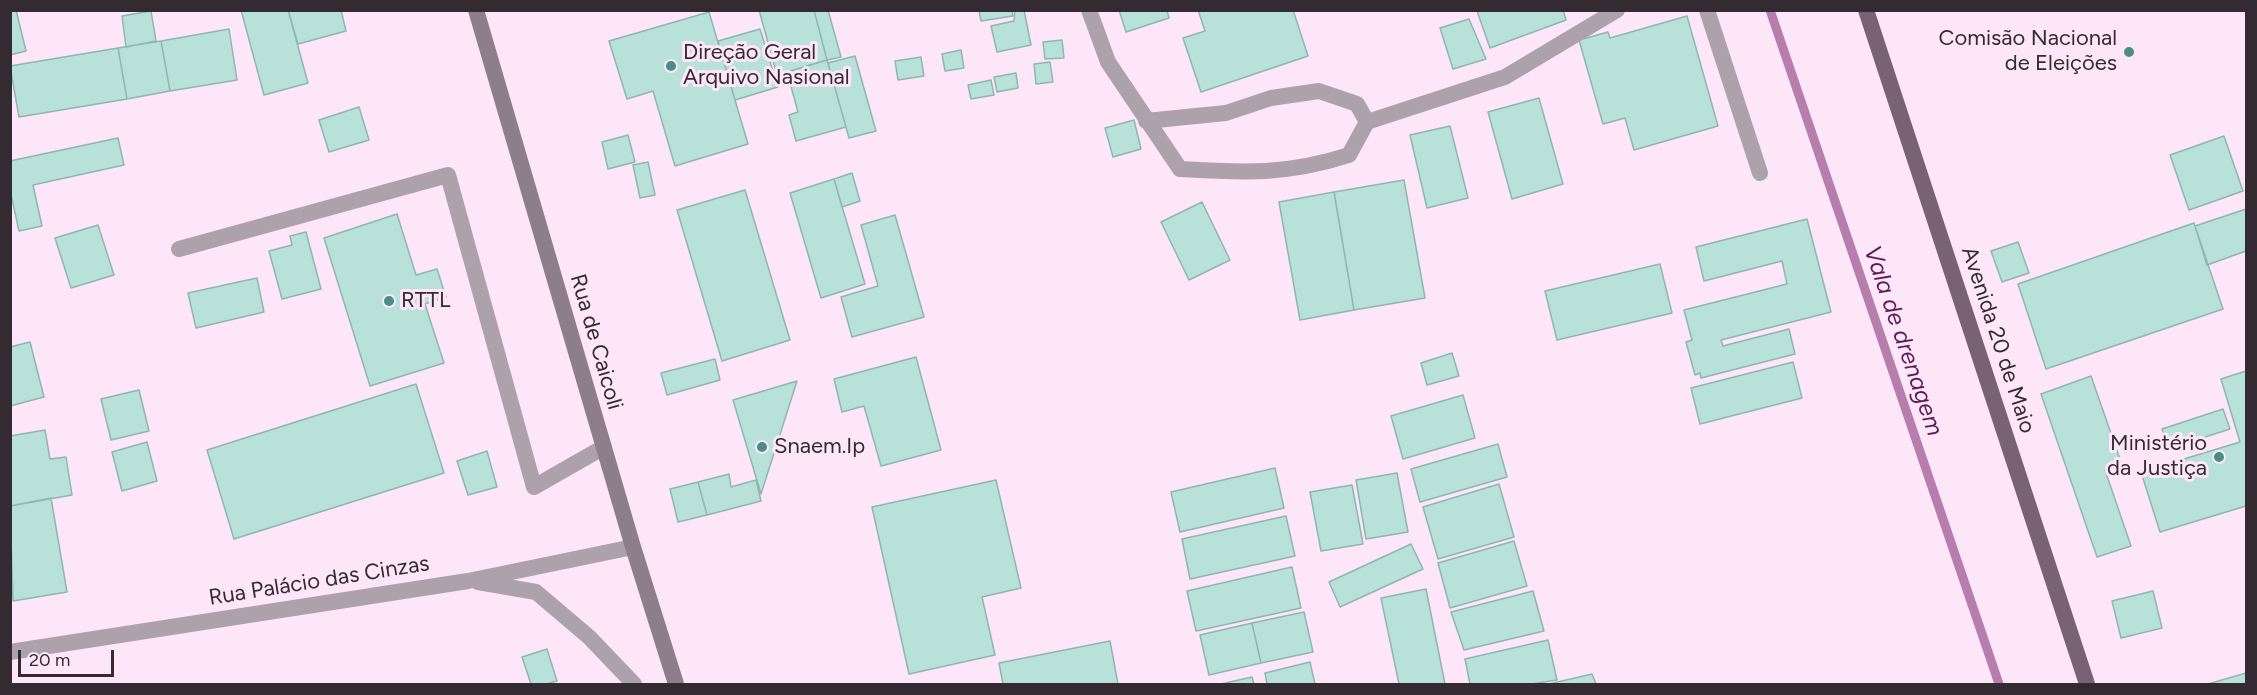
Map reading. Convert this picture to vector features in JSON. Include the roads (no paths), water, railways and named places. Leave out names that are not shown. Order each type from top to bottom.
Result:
[{"type":"main road","name":"Rua de Caicoli","points":[[476,10],[633,547],[676,684]]},
{"type":"main road","name":"Avenida 20 de Maio","points":[[1866,10],[2087,684]]},
{"type":"street","points":[[1089,10],[1108,62],[1180,169],[1238,173],[1310,168],[1349,155],[1367,123],[1505,77],[1617,10]]},
{"type":"street","points":[[1707,10],[1760,174]]},
{"type":"street","points":[[1146,121],[1226,113],[1271,98],[1318,91],[1357,104],[1367,123]]},
{"type":"street","points":[[179,249],[448,175],[534,487],[604,447]]},
{"type":"street","name":"Rua Palácio das Cinzas","points":[[10,652],[468,581],[633,547]]},
{"type":"street","points":[[468,581],[536,592],[590,637],[634,684]]},
{"type":"waterway","name":"Vala de drenagem","points":[[1770,10],[1999,684]]},
{"type":"place","name":"Comisão Nacional de Eleições","points":[[2129,52]]},
{"type":"place","name":"Direção Geral Arquivo Nasional","points":[[671,66]]},
{"type":"place","name":"RTTL","points":[[389,301]]},
{"type":"place","name":"Snaem.Ip","points":[[762,447]]},
{"type":"place","name":"Ministério da Justiça","points":[[2219,457]]}]
